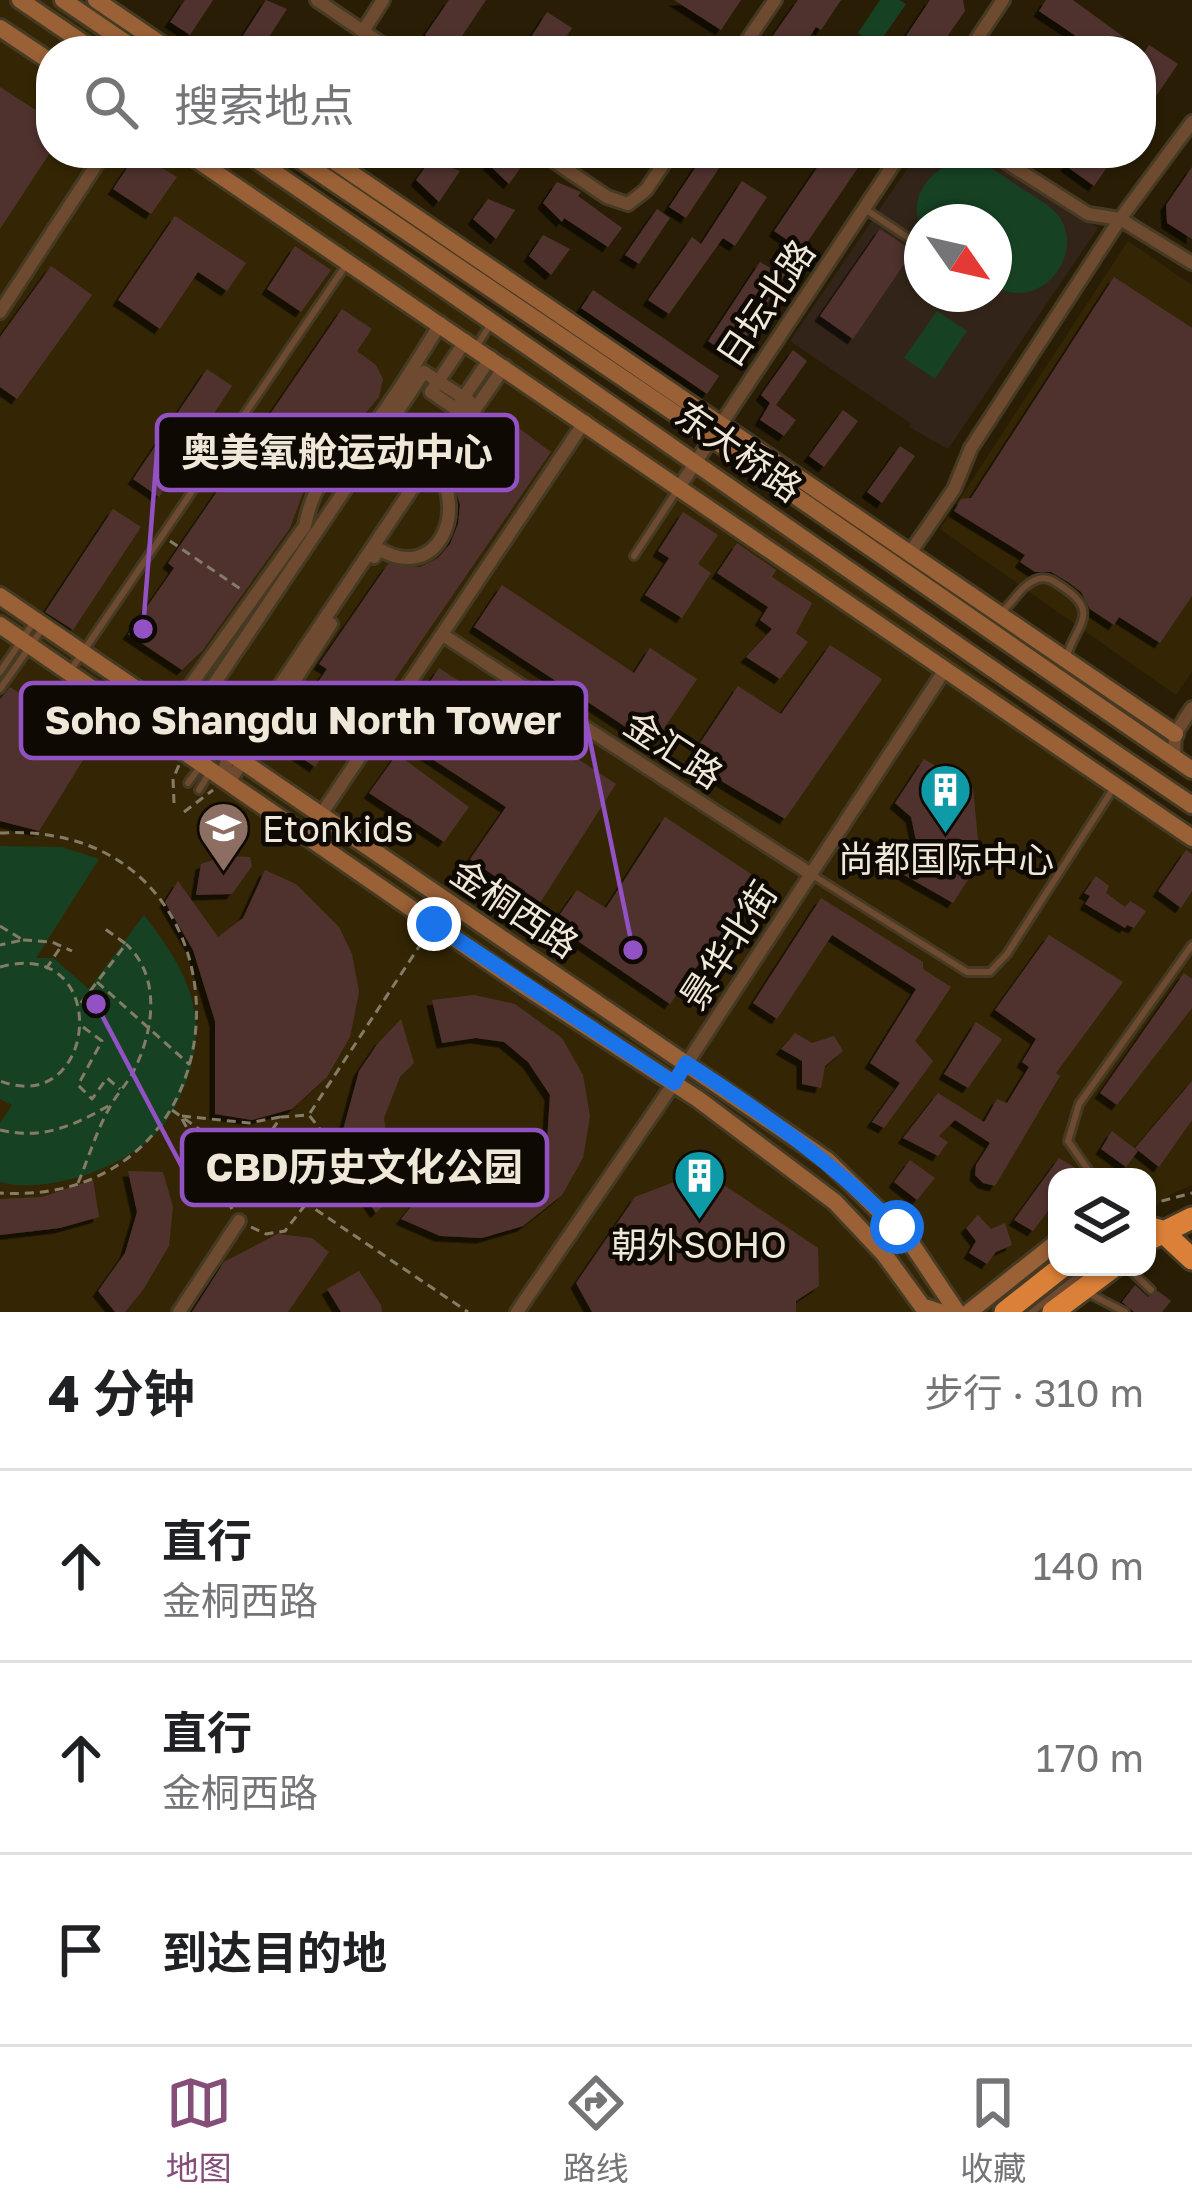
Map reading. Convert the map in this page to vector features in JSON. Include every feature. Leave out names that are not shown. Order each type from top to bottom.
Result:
[{"type":"highway","points":[[1156,1230],[1192,1217]]},
{"type":"highway","points":[[1156,1236],[1192,1259]]},
{"type":"highway","points":[[1005,1312],[1051,1276]]},
{"type":"highway","points":[[1053,1312],[1101,1276]]},
{"type":"main road","points":[[20,0],[73,36]]},
{"type":"main road","points":[[63,0],[116,36]]},
{"type":"main road","points":[[96,0],[149,36]]},
{"type":"main road","points":[[0,28],[36,52]]},
{"type":"main road","points":[[210,168],[1192,838]]},
{"type":"main road","name":"东大桥路","points":[[268,168],[1192,805]]},
{"type":"main road","name":"东大桥路","points":[[313,168],[716,430],[1192,770]]},
{"type":"main road","points":[[343,168],[716,430],[910,554],[1174,734]]},
{"type":"main road","points":[[858,576],[872,617]]},
{"type":"main road","name":"金桐西路","points":[[0,596],[202,725],[321,815],[840,1171],[909,1240],[957,1312]]},
{"type":"main road","name":"金桐西路","points":[[0,625],[674,1083],[813,1183],[865,1231],[922,1306],[940,1312]]},
{"type":"main road","points":[[969,1312],[1048,1249]]},
{"type":"street","points":[[317,0],[370,36]]},
{"type":"street","points":[[363,31],[383,0]]},
{"type":"street","points":[[750,36],[775,0]]},
{"type":"street","points":[[979,36],[1003,0]]},
{"type":"street","points":[[910,554],[954,489],[971,448],[1120,219],[1192,122]]},
{"type":"street","points":[[0,312],[94,168]]},
{"type":"street","points":[[564,168],[607,197],[628,204],[646,190],[661,168]]},
{"type":"street","name":"日坛北路","points":[[680,485],[891,168]]},
{"type":"street","points":[[1016,168],[1088,214],[1120,219],[1192,263]]},
{"type":"street","points":[[175,707],[305,526],[311,496],[334,461],[370,430],[441,323]]},
{"type":"street","points":[[439,381],[485,353]]},
{"type":"street","points":[[464,398],[485,353]]},
{"type":"street","points":[[215,775],[379,549],[392,557],[410,559],[431,551],[448,529],[452,502],[436,468],[485,353]]},
{"type":"street","points":[[202,725],[196,711],[424,371],[464,398],[470,403],[236,751]]},
{"type":"street","points":[[306,837],[585,421]]},
{"type":"street","name":"金汇路","points":[[443,635],[811,874]]},
{"type":"street","name":"景华北街","points":[[517,1312],[674,1083],[946,668]]},
{"type":"street","points":[[184,753],[215,705],[245,725],[236,751]]},
{"type":"street","points":[[1174,758],[1174,734],[1192,708]]},
{"type":"street","points":[[179,1312],[239,1221]]},
{"type":"lane","points":[[864,208],[904,235]]},
{"type":"lane","points":[[68,674],[349,261]]},
{"type":"lane","points":[[485,353],[493,321]]},
{"type":"lane","points":[[634,556],[680,485]]},
{"type":"lane","points":[[999,614],[1020,590],[1041,578],[1079,598],[1084,618],[1066,660]]},
{"type":"lane","points":[[0,689],[40,623]]},
{"type":"lane","points":[[0,672],[26,643]]},
{"type":"lane","points":[[188,783],[215,775]]},
{"type":"lane","points":[[199,790],[215,775]]},
{"type":"lane","points":[[811,874],[967,972],[990,972],[1115,786]]},
{"type":"lane","points":[[1087,1168],[1068,1141],[1079,1104],[1192,945]]},
{"type":"lane","points":[[1032,1312],[1078,1276]]},
{"type":"lane","points":[[1136,1276],[1150,1290]]},
{"type":"lane","points":[[1082,1290],[1125,1312]]},
{"type":"path","points":[[162,536],[253,598]]},
{"type":"path","points":[[174,803],[172,779],[184,753]]},
{"type":"path","points":[[0,833],[26,831],[63,837],[98,850],[130,870],[164,905],[181,934],[198,999],[198,1033],[190,1066],[170,1109],[137,1148],[77,1184],[50,1191],[0,1192]]},
{"type":"path","points":[[309,1115],[434,924]]},
{"type":"path","points":[[0,926],[23,940]]},
{"type":"path","points":[[77,1184],[111,1104],[143,1052],[150,1026],[148,982],[139,959],[105,929]]},
{"type":"path","points":[[0,945],[37,939],[72,951]]},
{"type":"path","points":[[80,1005],[126,944]]},
{"type":"path","points":[[46,968],[62,946]]},
{"type":"path","points":[[0,967],[20,963],[46,968],[69,986],[80,1005],[82,1027],[72,1056],[47,1080],[28,1085],[0,1081]]},
{"type":"path","points":[[97,982],[190,1066]]},
{"type":"path","points":[[82,1027],[102,1041],[78,1085],[92,1099],[107,1078],[122,1090]]},
{"type":"path","points":[[0,1130],[49,1133],[111,1104]]},
{"type":"path","points":[[170,1109],[249,1164]]},
{"type":"path","points":[[180,1116],[249,1123],[309,1115]]},
{"type":"path","points":[[180,1116],[239,1221],[266,1234],[285,1231],[340,1155],[309,1115]]},
{"type":"path","points":[[228,1201],[281,1117]]},
{"type":"path","points":[[1156,1202],[1192,1193]]},
{"type":"path","points":[[306,1203],[468,1312]]},
{"type":"shaded area","points":[[0,0],[55,0],[104,36],[36,36],[36,168],[285,168],[1192,832],[1192,1185],[1156,1206],[1156,1168],[1048,1168],[1048,1276],[1066,1276],[1019,1312],[0,1312]]},
{"type":"shaded area","points":[[908,168],[1010,168],[1098,228],[948,449],[909,427],[910,423],[790,341]]},
{"type":"shaded area","points":[[1128,241],[1192,285],[1192,671],[1176,695],[940,529]]},
{"type":"green space","points":[[880,0],[906,4],[884,36],[858,33]]},
{"type":"green space","points":[[944,168],[991,168],[1045,203],[1066,230],[1067,247],[1054,276],[1027,292],[1012,292],[1012,204],[917,204],[929,179]]},
{"type":"green space","points":[[936,312],[967,331],[935,379],[904,358]]},
{"type":"green space","points":[[0,846],[62,847],[99,859],[36,958],[53,958],[89,989],[144,915],[182,974],[195,1014],[189,1074],[161,1128],[109,1166],[41,1185],[0,1182],[0,1123],[12,1105],[0,1099]]},
{"type":"building","points":[[185,0],[213,0],[190,35],[170,22]]},
{"type":"building","points":[[266,0],[287,9],[270,36],[243,36]]},
{"type":"building","points":[[449,0],[486,0],[462,36],[425,35]]},
{"type":"building","points":[[674,0],[741,0],[721,30]]},
{"type":"building","points":[[798,0],[841,0],[821,30],[816,27],[810,36],[773,36]]},
{"type":"building","points":[[930,0],[963,0],[965,11],[948,36],[906,36]]},
{"type":"building","points":[[1046,0],[1073,0],[1122,36],[1076,36],[1039,11]]},
{"type":"building","points":[[547,12],[572,28],[567,36],[532,36]]},
{"type":"building","points":[[1156,50],[1178,64],[1156,96]]},
{"type":"building","points":[[0,87],[36,110],[36,168],[40,168],[0,229]]},
{"type":"building","points":[[1192,167],[1192,239],[1167,223],[1166,205]]},
{"type":"building","points":[[127,168],[162,168],[177,177],[151,214],[113,189]]},
{"type":"building","points":[[425,168],[460,171],[439,202],[416,180]]},
{"type":"building","points":[[492,168],[520,168],[509,184]]},
{"type":"building","points":[[695,168],[719,168],[686,218],[669,207]]},
{"type":"building","points":[[817,168],[858,168],[802,250],[774,231]]},
{"type":"building","points":[[1069,168],[1107,168],[1094,186]]},
{"type":"building","points":[[742,181],[767,197],[735,246],[723,238],[669,314],[648,300],[692,237],[701,244]]},
{"type":"building","points":[[557,182],[581,192],[578,196],[622,228],[608,247],[564,218],[562,222],[543,203]]},
{"type":"building","points":[[488,199],[515,210],[496,239],[473,219]]},
{"type":"building","points":[[657,209],[670,218],[639,264],[625,255]]},
{"type":"building","points":[[175,216],[246,263],[227,291],[198,272],[160,329],[118,300]]},
{"type":"building","points":[[880,229],[904,245],[904,264],[853,339],[820,316]]},
{"type":"building","points":[[543,235],[570,249],[551,275],[529,256]]},
{"type":"building","points":[[295,246],[331,270],[301,312],[267,289]]},
{"type":"building","points":[[760,262],[786,273],[733,358],[708,341]]},
{"type":"building","points":[[51,266],[92,295],[17,399],[0,387],[0,337]]},
{"type":"building","points":[[1114,277],[1192,328],[1192,596],[1160,643],[1119,617],[1114,625],[1090,609],[1081,592],[1068,582],[1051,572],[1035,572],[1020,562],[1025,555],[954,511],[961,499],[971,498]]},
{"type":"building","points":[[593,290],[719,376],[707,394],[581,308]]},
{"type":"building","points":[[342,309],[372,329],[357,351],[376,365],[383,379],[379,397],[307,482],[290,528],[202,651],[182,670],[128,634],[174,568],[168,563]]},
{"type":"building","points":[[793,350],[807,361],[776,405],[796,420],[784,436],[760,420],[770,403],[761,395]]},
{"type":"building","points":[[207,369],[232,386],[159,497],[133,479]]},
{"type":"building","points":[[843,410],[858,421],[824,467],[809,456]]},
{"type":"building","points":[[513,424],[551,452],[378,704],[365,695],[315,767],[277,741],[327,669],[319,664],[388,564],[420,567],[438,558],[450,544],[460,505],[451,474],[483,427]]},
{"type":"building","points":[[900,446],[915,456],[882,503],[867,492]]},
{"type":"building","points":[[113,509],[141,527],[73,630],[45,612]]},
{"type":"building","points":[[683,512],[718,535],[698,564],[711,573],[682,618],[645,595],[669,558],[658,551]]},
{"type":"building","points":[[737,543],[776,570],[772,577],[812,603],[796,633],[808,642],[780,679],[746,657],[772,629],[760,620],[768,607],[717,573]]},
{"type":"building","points":[[502,585],[634,673],[650,648],[697,679],[653,745],[474,627]]},
{"type":"building","points":[[830,645],[882,679],[785,819],[688,761],[738,686],[781,714]]},
{"type":"building","points":[[439,668],[616,784],[538,906],[470,859],[506,807],[395,735]]},
{"type":"building","points":[[10,687],[95,741],[39,831],[0,821],[0,699]]},
{"type":"building","points":[[397,754],[469,807],[444,842],[369,793]]},
{"type":"building","name":"尚都国际中心","points":[[924,759],[973,788],[980,861],[953,903],[904,875],[919,855],[911,817],[895,803]]},
{"type":"building","points":[[665,817],[760,880],[703,969],[698,965],[670,1004],[553,924],[577,890],[606,908]]},
{"type":"building","points":[[1186,850],[1192,854],[1192,891],[1181,908],[1158,891]]},
{"type":"building","name":"Etonkids","points":[[225,856],[250,857],[252,866],[232,894],[196,895],[201,864]]},
{"type":"building","points":[[265,870],[296,884],[339,927],[352,954],[359,992],[350,1037],[327,1077],[292,1109],[252,1120],[215,1114],[215,1021],[193,950],[165,902],[178,881],[218,937],[243,918]]},
{"type":"building","points":[[1096,876],[1109,886],[1106,893],[1125,907],[1130,901],[1146,911],[1134,928],[1125,928],[1085,904],[1090,896],[1084,893]]},
{"type":"building","points":[[821,898],[923,962],[923,969],[951,987],[915,1041],[933,1061],[884,1128],[872,1122],[900,1083],[870,1063],[916,989],[832,935],[777,1019],[753,1003]]},
{"type":"building","points":[[1049,935],[1123,982],[1056,1073],[1060,1076],[995,1186],[975,1175],[990,1143],[955,1120],[939,1136],[948,1142],[938,1156],[903,1138],[938,1093],[984,1122],[997,1099],[1007,1103],[1029,1067],[1022,1062],[1036,1039],[995,1010]]},
{"type":"building","points":[[1184,973],[1192,979],[1192,1008],[1117,1105],[1100,1093]]},
{"type":"building","points":[[474,995],[515,1004],[562,1038],[583,1075],[590,1116],[583,1158],[562,1195],[523,1226],[482,1238],[440,1236],[401,1219],[428,1186],[478,1199],[522,1180],[547,1141],[550,1095],[528,1062],[504,1042],[476,1038],[442,1043],[432,1000]]},
{"type":"building","points":[[401,1019],[414,1063],[400,1077],[384,1118],[390,1158],[404,1182],[376,1213],[359,1188],[345,1151],[343,1130],[359,1071]]},
{"type":"building","points":[[976,1022],[1002,1039],[968,1088],[944,1074]]},
{"type":"building","points":[[795,1033],[812,1043],[834,1036],[843,1051],[825,1066],[821,1088],[802,1084],[802,1061],[781,1049]]},
{"type":"building","points":[[1192,1081],[1192,1120],[1159,1167],[1135,1148]]},
{"type":"building","points":[[1112,1131],[1138,1151],[1126,1167],[1101,1149]]},
{"type":"building","points":[[1059,1158],[1076,1168],[1052,1168]]},
{"type":"building","points":[[910,1160],[935,1178],[917,1200],[894,1182]]},
{"type":"building","points":[[128,1171],[163,1172],[173,1207],[169,1246],[125,1312],[115,1312],[98,1291],[125,1253],[137,1212]]},
{"type":"building","name":"朝外SOHO","points":[[703,1171],[818,1248],[819,1286],[796,1301],[796,1312],[592,1312],[576,1283],[635,1197]]},
{"type":"building","points":[[1048,1173],[1048,1211],[1033,1231],[1014,1220]]},
{"type":"building","points":[[93,1180],[99,1217],[60,1228],[0,1235],[0,1199],[42,1197]]},
{"type":"building","points":[[978,1215],[991,1229],[1005,1223],[1012,1245],[996,1252],[987,1264],[969,1253],[976,1241],[966,1228]]},
{"type":"building","points":[[277,1234],[312,1238],[329,1252],[288,1312],[192,1312],[224,1262]]},
{"type":"building","points":[[359,1271],[382,1312],[341,1312],[327,1289]]},
{"type":"building","points":[[1135,1285],[1148,1297],[1158,1291],[1171,1301],[1162,1312],[1134,1312],[1122,1302]]},
{"type":"place","name":"奥美氧舱运动中心","points":[[143,629]]},
{"type":"place","name":"尚都国际中心","points":[[946,836]]},
{"type":"place","name":"Etonkids","points":[[223,874]]},
{"type":"place","name":"Soho Shangdu North Tower","points":[[633,950]]},
{"type":"place","name":"CBD历史文化公园","points":[[96,1004]]},
{"type":"place","name":"朝外SOHO","points":[[699,1222]]},
{"type":"route","points":[[434,924],[674,1083],[686,1063],[713,1080],[827,1160],[897,1227]]}]
